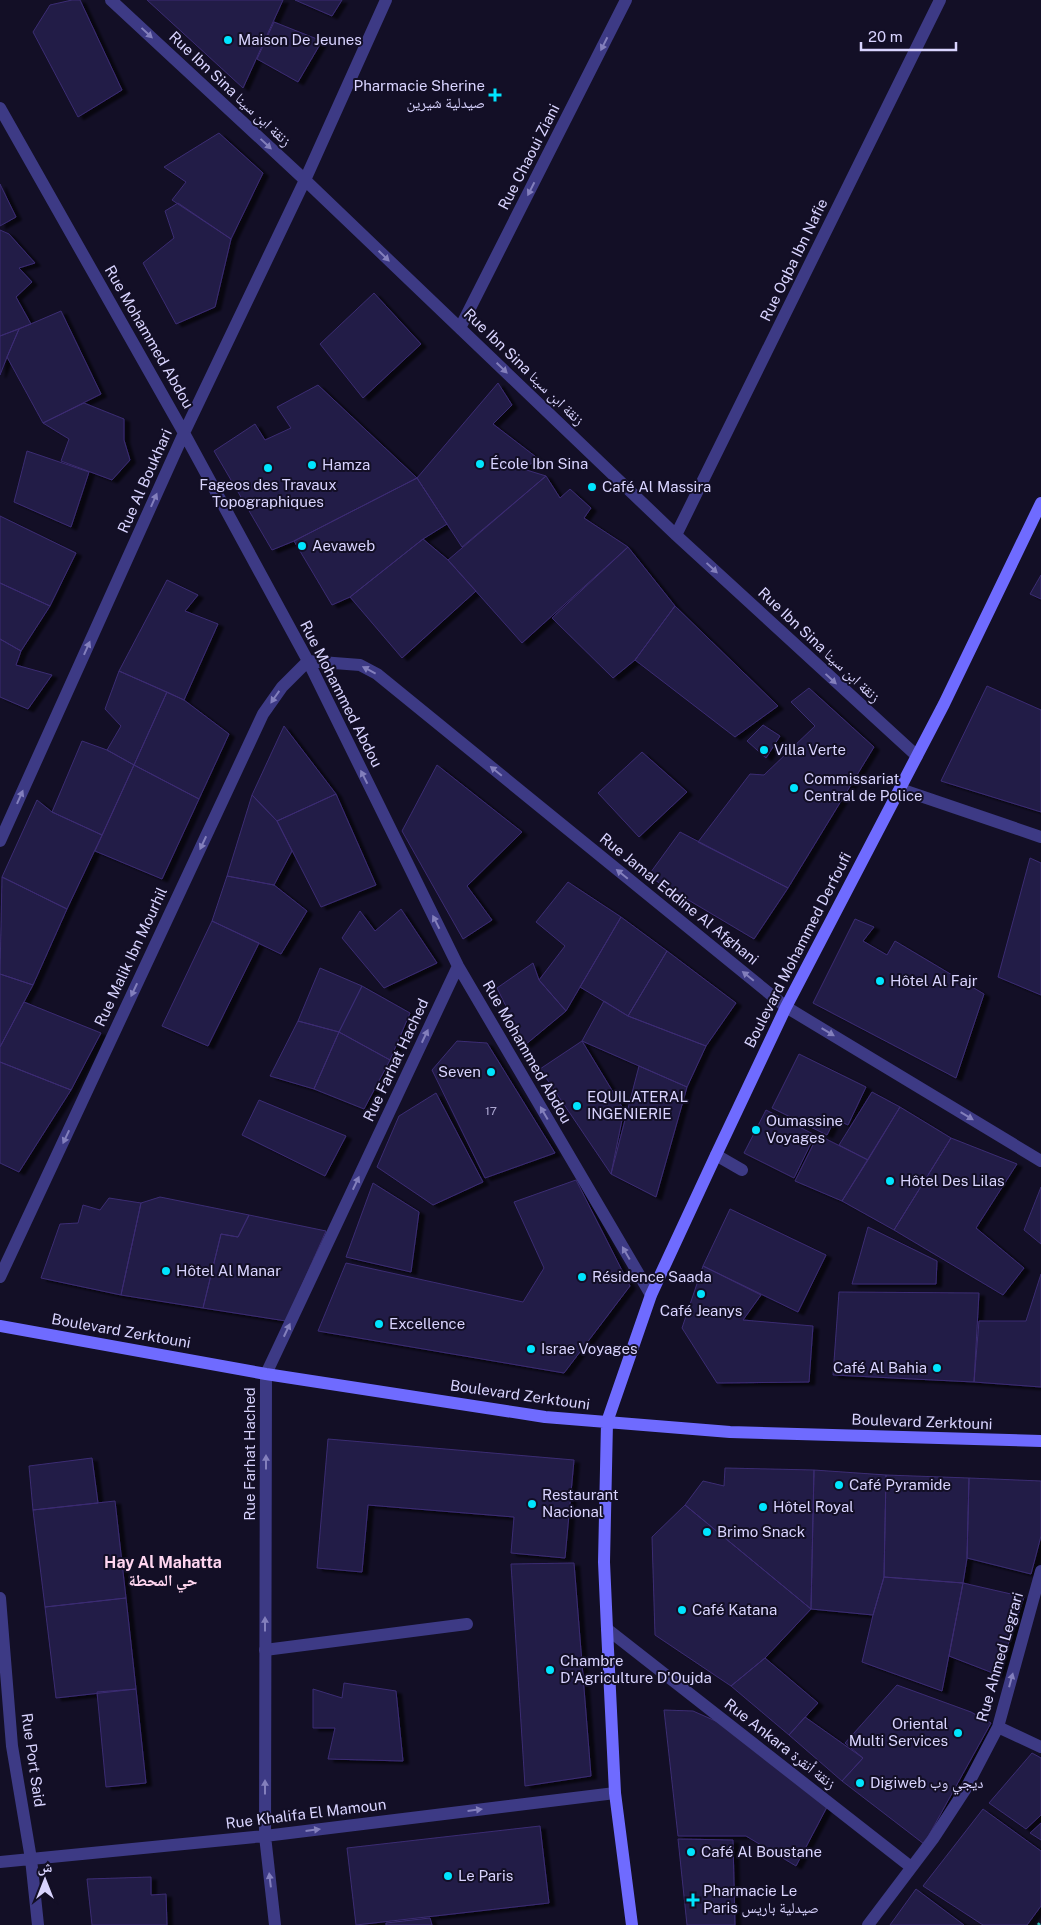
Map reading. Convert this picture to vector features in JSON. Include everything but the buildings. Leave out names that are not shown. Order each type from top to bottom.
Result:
[{"type":"street","name":"Rue Ibn Sina زنقة ابن سينا","points":[[111,0],[304,180],[676,535],[917,756]]},
{"type":"street","name":"Rue Al Boukhari","points":[[0,841],[184,433],[304,180],[386,0]]},
{"type":"street","name":"Rue Chaoui Ziani","points":[[460,328],[626,0]]},
{"type":"street","name":"Rue Oqba Ibn Nafie","points":[[676,535],[940,0]]},
{"type":"street","name":"Rue Mohammed Abdou","points":[[0,108],[184,433],[308,661],[458,966],[651,1295]]},
{"type":"street","name":"Boulevard Mohammed Derfoufi","points":[[632,1925],[615,1793],[604,1562],[607,1422],[651,1295],[716,1155],[786,1007],[917,756],[1041,503]]},
{"type":"street","name":"Rue Jamal Eddine Al Afghani","points":[[308,661],[360,665],[377,674],[786,1007],[1041,1161]]},
{"type":"street","name":"Rue Malik Ibn Mourhil","points":[[0,1278],[263,714],[282,686],[308,661]]},
{"type":"street","points":[[900,789],[1041,837]]},
{"type":"street","name":"Rue Farhat Hached","points":[[275,1925],[265,1836],[266,1374],[458,966]]},
{"type":"street","points":[[716,1155],[742,1170]]},
{"type":"street","name":"Boulevard Zerktouni","points":[[0,1326],[266,1374],[545,1417],[730,1432],[1041,1441]]},
{"type":"street","name":"Rue Ahmed Legrari","points":[[868,1925],[933,1839],[965,1790],[998,1727],[1041,1571]]},
{"type":"street","name":"Rue Port Said","points":[[0,1598],[12,1746],[31,1859],[38,1925]]},
{"type":"street","points":[[265,1650],[467,1624]]},
{"type":"street","name":"Rue Ankara زنقة أنقرة","points":[[607,1629],[911,1867]]},
{"type":"street","points":[[998,1727],[1041,1747]]},
{"type":"street","name":"Rue Khalifa El Mamoun","points":[[0,1862],[265,1836],[615,1793]]},
{"type":"path","points":[[1038,1925],[1041,1922]]},
{"type":"place","name":"Maison De Jeunes","points":[[228,40]]},
{"type":"place","name":"Pharmacie Sherine صيدلية شيرين","points":[[495,95]]},
{"type":"place","name":"École Ibn Sina","points":[[480,464]]},
{"type":"place","name":"Hamza","points":[[312,465]]},
{"type":"place","name":"Fageos des Travaux Topographiques","points":[[268,468]]},
{"type":"place","name":"Café Al Massira","points":[[592,487]]},
{"type":"place","name":"Aevaweb","points":[[302,546]]},
{"type":"place","name":"Villa Verte","points":[[764,750]]},
{"type":"place","name":"Commissariat Central de Police","points":[[794,788]]},
{"type":"place","name":"Hôtel Al Fajr","points":[[880,981]]},
{"type":"place","name":"Seven","points":[[491,1072]]},
{"type":"place","name":"EQUILATERAL INGENIERIE","points":[[577,1106]]},
{"type":"place","name":"Oumassine Voyages","points":[[756,1130]]},
{"type":"place","name":"Hôtel Des Lilas","points":[[890,1181]]},
{"type":"place","name":"Hôtel Al Manar","points":[[166,1271]]},
{"type":"place","name":"Résidence Saada","points":[[582,1277]]},
{"type":"place","name":"Café Jeanys","points":[[701,1294]]},
{"type":"place","name":"Excellence","points":[[379,1324]]},
{"type":"place","name":"Israe Voyages","points":[[531,1349]]},
{"type":"place","name":"Café Al Bahia","points":[[937,1368]]},
{"type":"place","name":"Café Pyramide","points":[[839,1485]]},
{"type":"place","name":"Restaurant Nacional","points":[[532,1504]]},
{"type":"place","name":"Hôtel Royal","points":[[763,1507]]},
{"type":"place","name":"Brimo Snack","points":[[707,1532]]},
{"type":"place","name":"Café Katana","points":[[682,1610]]},
{"type":"place","name":"Chambre D'Agriculture D'Oujda","points":[[550,1670]]},
{"type":"place","name":"Oriental Multi Services","points":[[958,1733]]},
{"type":"place","name":"Digiweb ديجي وب","points":[[860,1783]]},
{"type":"place","name":"Café Al Boustane","points":[[691,1852]]},
{"type":"place","name":"Le Paris","points":[[448,1876]]},
{"type":"place","name":"Pharmacie Le Paris صيدلية باريس","points":[[693,1900]]},
{"type":"district","name":"Hay Al Mahatta حي المحطة","points":[[163,1571]]}]
